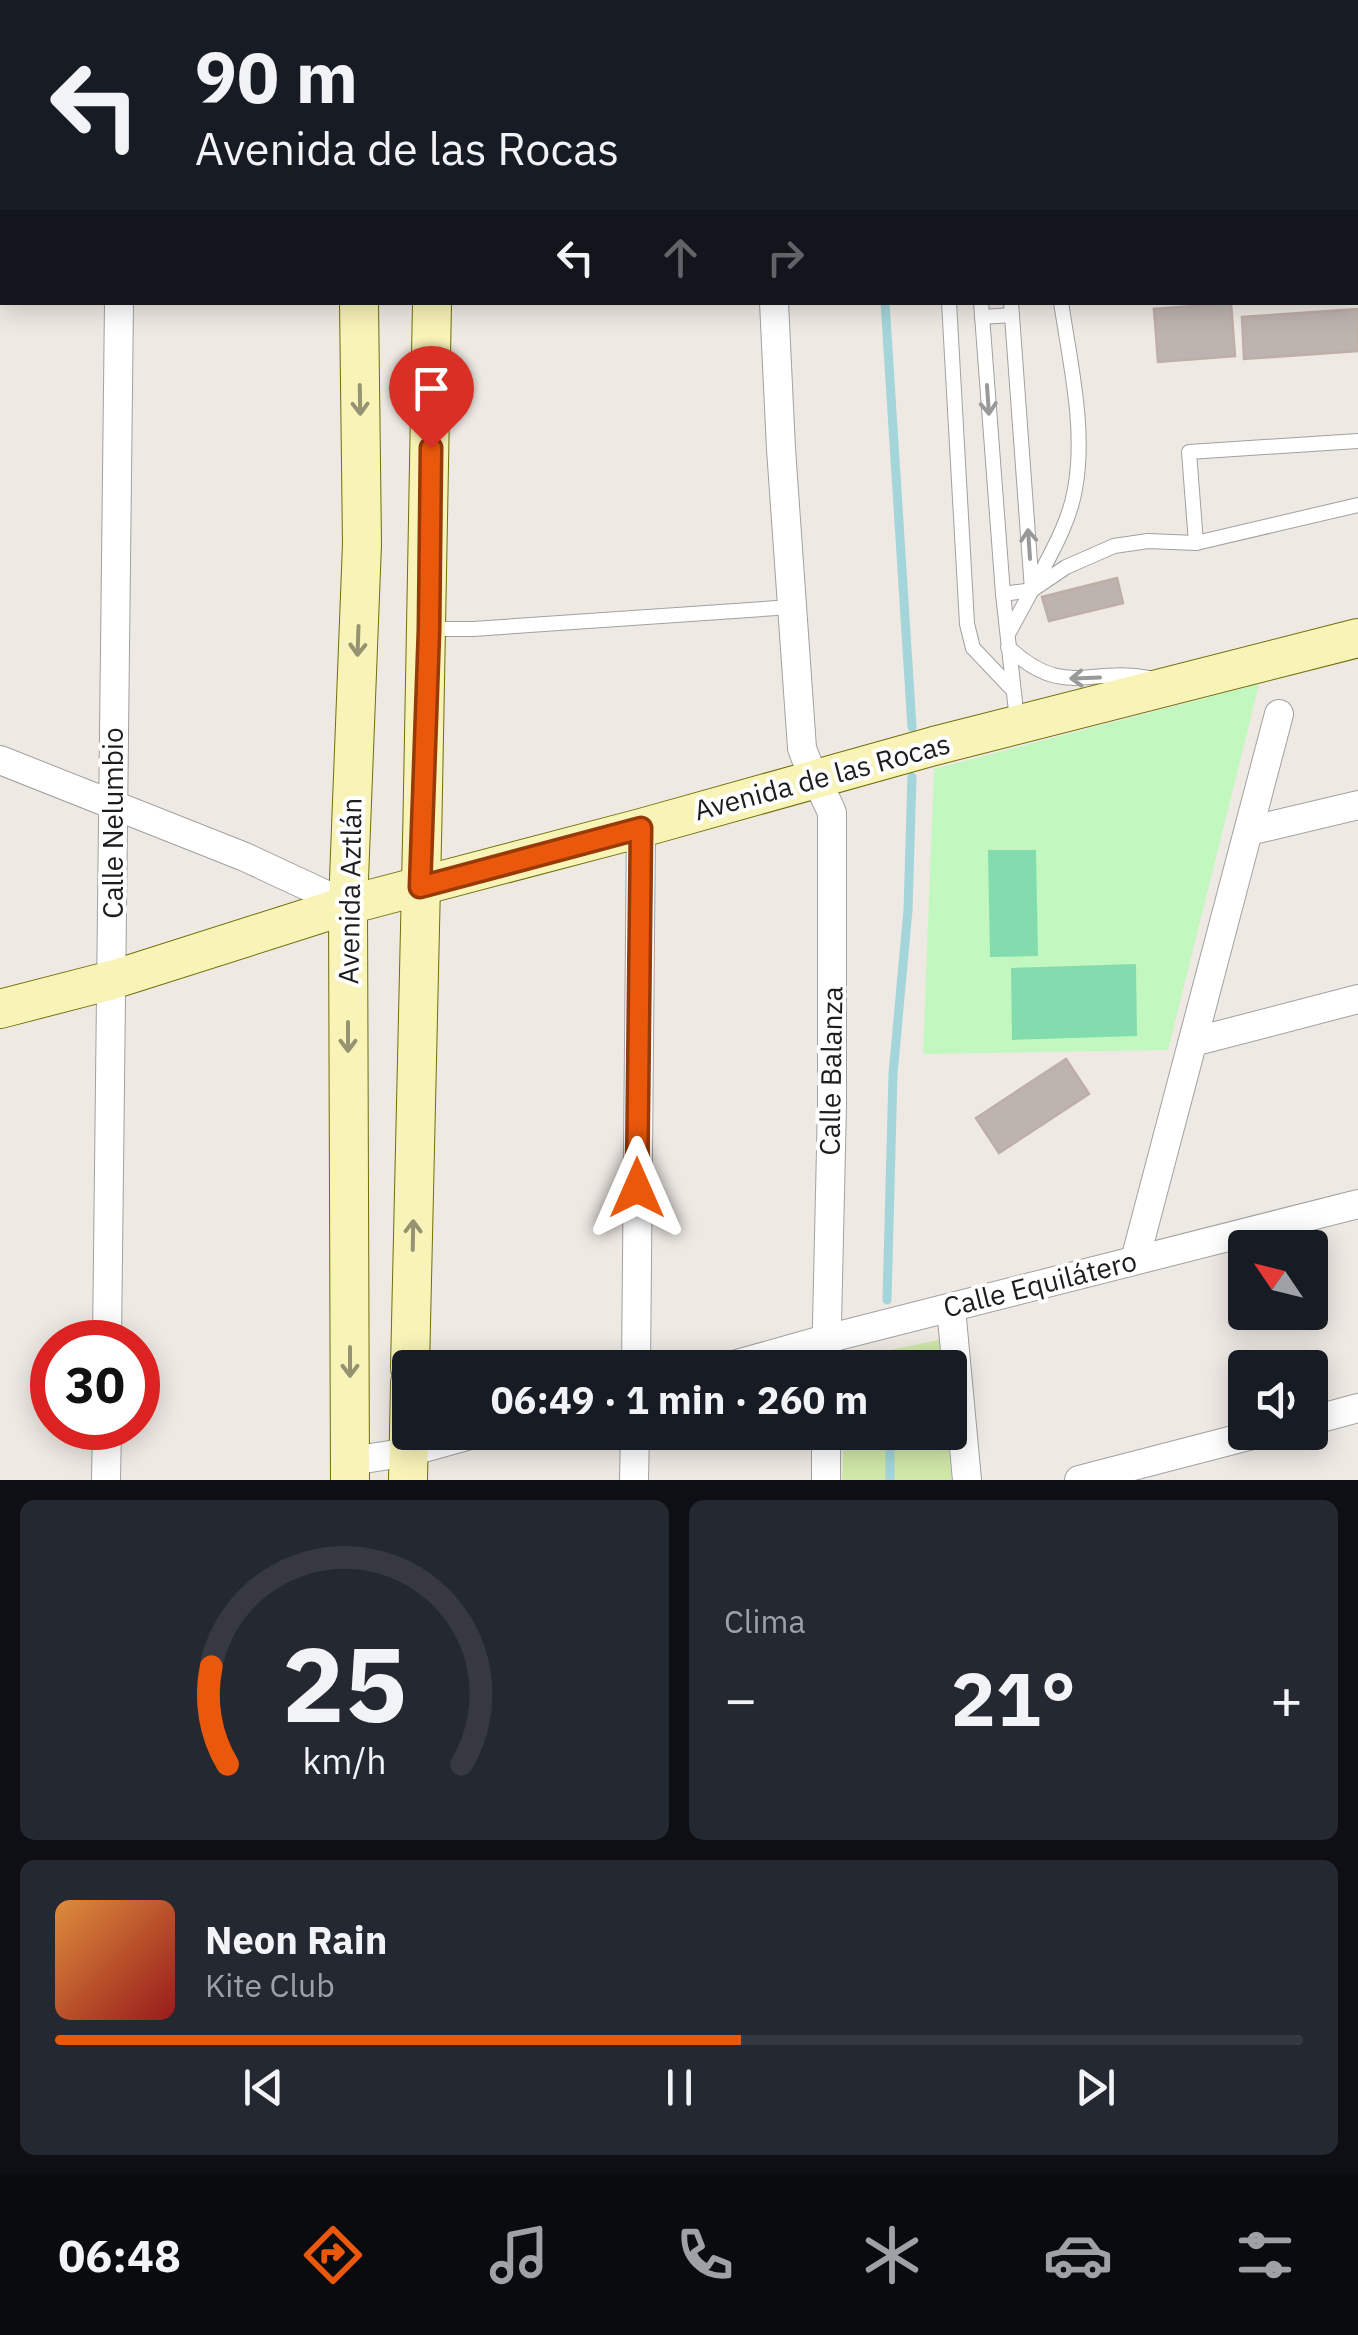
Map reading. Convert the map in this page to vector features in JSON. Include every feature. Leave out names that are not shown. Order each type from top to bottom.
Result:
[{"type":"main road","name":"Avenida Aztlán","points":[[351,1470],[348,904],[362,544],[360,305]]},
{"type":"main road","points":[[410,1350],[429,630],[432,305]]},
{"type":"main road","name":"Avenida de las Rocas","points":[[0,1009],[112,980],[348,904],[931,747],[1015,707],[1169,685],[1358,638]]},
{"type":"street","name":"Calle Nelumbio","points":[[108,1320],[119,305]]},
{"type":"street","name":"Calle Balanza","points":[[774,305],[780,449],[802,748],[832,813],[832,1347]]},
{"type":"street","points":[[1135,1260],[1279,714]]},
{"type":"street","points":[[0,760],[245,857],[348,904]]},
{"type":"street","points":[[1249,832],[1358,805]]},
{"type":"street","points":[[636,1350],[641,828]]},
{"type":"street","points":[[1193,1042],[1358,999]]},
{"type":"street","name":"Calle Equilátero","points":[[832,1347],[910,1318],[1358,1204]]},
{"type":"street","points":[[951,1308],[967,1480]]},
{"type":"street","points":[[1328,1416],[1358,1408]]},
{"type":"street","points":[[1079,1480],[1228,1441]]},
{"type":"street","points":[[106,1450],[106,1480]]},
{"type":"street","points":[[351,1470],[408,1466],[442,1450]]},
{"type":"street","points":[[634,1480],[635,1450]]},
{"type":"street","points":[[826,1450],[826,1480]]},
{"type":"lane","points":[[949,305],[967,624],[973,648],[1015,707]]},
{"type":"lane","points":[[1008,641],[1060,534],[1075,493],[1079,457],[1061,305]]},
{"type":"lane","points":[[1015,707],[982,310],[1012,309],[1032,590]]},
{"type":"lane","points":[[1196,543],[1189,452],[1358,441]]},
{"type":"lane","points":[[1003,594],[1032,590],[1066,566],[1114,546],[1148,541],[1196,543],[1358,505]]},
{"type":"lane","points":[[429,630],[792,607]]},
{"type":"lane","points":[[1008,641],[1022,660],[1056,677],[1128,674],[1169,685]]},
{"type":"green space","points":[[1259,684],[1168,1050],[923,1054],[934,769]]},
{"type":"green space","points":[[988,850],[1036,850],[1038,956],[990,957]]},
{"type":"green space","points":[[1136,964],[1137,1036],[1012,1040],[1011,968]]},
{"type":"green space","points":[[939,1340],[940,1350],[891,1350]]},
{"type":"green space","points":[[843,1450],[949,1450],[952,1480],[842,1480]]},
{"type":"building","points":[[1231,305],[1235,356],[1158,362],[1154,309]]},
{"type":"building","points":[[1358,309],[1358,351],[1244,359],[1242,317]]},
{"type":"building","points":[[1117,578],[1123,603],[1049,621],[1042,597]]},
{"type":"building","points":[[1066,1059],[1089,1094],[999,1153],[976,1118]]},
{"type":"waterway","points":[[885,305],[912,727]]},
{"type":"waterway","points":[[887,1300],[893,1074],[908,910],[912,777]]},
{"type":"waterway","points":[[890,1450],[890,1480]]},
{"type":"route","points":[[431,448],[420,887],[641,828],[637,1188]]}]
